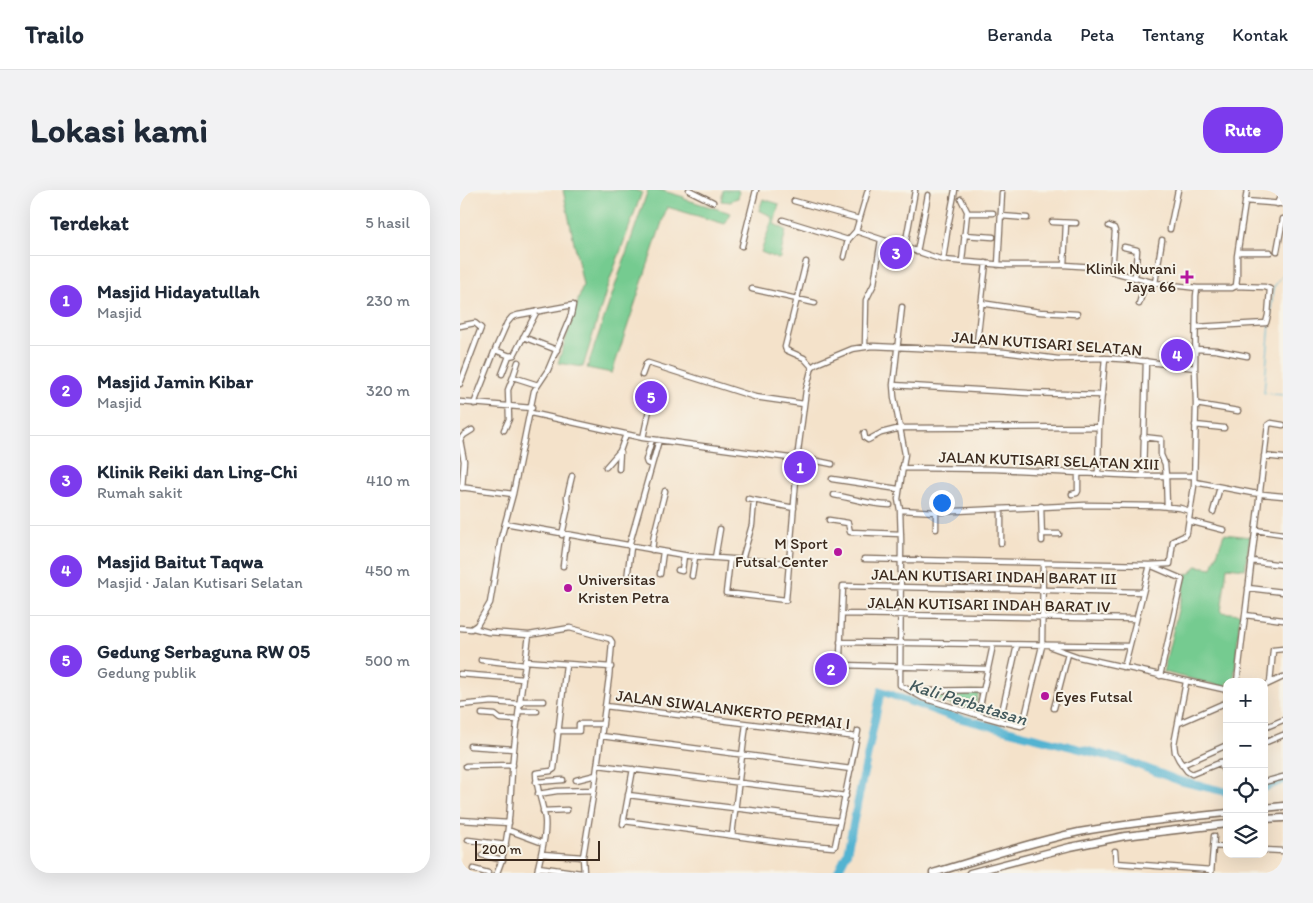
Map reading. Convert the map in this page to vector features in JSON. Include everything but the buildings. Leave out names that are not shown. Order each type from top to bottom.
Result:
[{"type":"highway","points":[[1268,808],[1283,806]]},
{"type":"highway","points":[[932,873],[1055,838],[1124,825],[1223,813]]},
{"type":"highway","points":[[1268,819],[1283,818]]},
{"type":"highway","points":[[970,873],[1070,846],[1125,836],[1223,824]]},
{"type":"street","points":[[689,190],[713,202]]},
{"type":"street","points":[[742,246],[756,190]]},
{"type":"street","points":[[844,257],[848,240],[856,231],[868,190]]},
{"type":"street","points":[[943,260],[956,190]]},
{"type":"street","points":[[1170,229],[1178,190]]},
{"type":"street","points":[[1236,286],[1238,252],[1247,190]]},
{"type":"street","points":[[1245,201],[1280,204],[1283,190]]},
{"type":"street","points":[[905,246],[916,191]]},
{"type":"street","points":[[998,265],[1002,193]]},
{"type":"street","points":[[918,252],[928,195]]},
{"type":"street","points":[[961,199],[968,213],[962,261]]},
{"type":"street","points":[[794,201],[859,219]]},
{"type":"street","points":[[968,213],[993,213]]},
{"type":"street","points":[[1001,216],[1027,218]]},
{"type":"street","points":[[1277,251],[1283,219]]},
{"type":"street","points":[[783,220],[848,240]]},
{"type":"street","points":[[1052,222],[1076,223]]},
{"type":"street","points":[[1064,265],[1066,223]]},
{"type":"street","points":[[1109,226],[1115,229],[1112,271]]},
{"type":"street","points":[[856,231],[943,260],[998,265],[1095,267],[1154,283],[1196,288],[1232,288],[1236,286],[1270,289],[1267,322],[1256,325],[1196,327]]},
{"type":"street","points":[[964,235],[993,237]]},
{"type":"street","points":[[865,347],[866,300],[874,284],[881,240]]},
{"type":"street","points":[[1154,283],[1162,240]]},
{"type":"street","points":[[1124,247],[1138,250],[1135,278]]},
{"type":"street","points":[[1238,252],[1270,252]]},
{"type":"street","points":[[730,559],[726,593],[785,600],[804,404],[812,367],[804,358],[785,348],[795,299],[806,262]]},
{"type":"street","points":[[976,350],[986,263]]},
{"type":"street","points":[[1139,304],[1146,281]]},
{"type":"street","points":[[864,558],[1150,565],[1170,563],[1172,542],[1185,534],[1195,482],[1196,288]]},
{"type":"street","points":[[752,289],[815,303]]},
{"type":"street","points":[[981,303],[1040,312],[1077,314]]},
{"type":"street","points":[[473,628],[479,623],[490,603],[505,523],[513,494],[534,391],[544,378],[557,350],[573,305],[514,316],[508,323],[495,350],[474,404]]},
{"type":"street","points":[[902,307],[899,347],[893,385],[905,454],[895,506],[901,534],[900,686],[944,705],[978,716],[1020,726],[1023,725],[1042,646],[1043,563]]},
{"type":"street","points":[[502,374],[510,356],[514,355],[537,311]]},
{"type":"street","points":[[460,326],[475,323],[481,328],[460,384]]},
{"type":"street","points":[[523,337],[557,350]]},
{"type":"street","name":"JALAN KUTISARI SELATAN","points":[[812,367],[852,349],[899,347],[1017,353],[1058,359],[1105,358],[1146,361],[1195,368]]},
{"type":"street","points":[[1195,349],[1216,350],[1247,356]]},
{"type":"street","points":[[495,350],[510,356]]},
{"type":"street","points":[[1098,473],[1099,427],[1105,358]]},
{"type":"street","points":[[1143,476],[1146,361]]},
{"type":"street","points":[[504,430],[509,419],[508,390],[518,362]]},
{"type":"street","points":[[642,375],[648,363],[772,400],[804,404]]},
{"type":"street","points":[[513,377],[538,385]]},
{"type":"street","points":[[893,385],[1028,393],[1102,395]]},
{"type":"street","points":[[460,402],[509,405],[643,438],[832,464]]},
{"type":"street","points":[[1196,404],[1238,411]]},
{"type":"street","points":[[643,438],[649,410]]},
{"type":"street","points":[[1195,425],[1224,428]]},
{"type":"street","points":[[1237,678],[1268,425],[1283,425]]},
{"type":"street","points":[[864,433],[865,439],[868,440],[881,433],[900,428],[1099,427]]},
{"type":"street","points":[[472,430],[460,440],[464,461],[461,488],[513,494]]},
{"type":"street","points":[[619,469],[620,451],[626,434]]},
{"type":"street","points":[[1143,437],[1160,439],[1161,455],[1165,464],[1167,506]]},
{"type":"street","points":[[651,465],[646,460],[652,439]]},
{"type":"street","points":[[627,580],[630,547],[659,440]]},
{"type":"street","points":[[606,467],[620,451]]},
{"type":"street","points":[[1264,456],[1283,458]]},
{"type":"street","name":"JALAN KUTISARI SELATAN XIII","points":[[902,468],[995,469],[1143,476],[1194,476]]},
{"type":"street","points":[[1072,494],[1078,491],[1078,473]]},
{"type":"street","points":[[563,566],[568,507],[567,497],[572,476]]},
{"type":"street","points":[[832,479],[898,489]]},
{"type":"street","points":[[1195,482],[1260,494],[1283,496]]},
{"type":"street","points":[[1213,512],[1220,487]]},
{"type":"street","points":[[652,550],[665,491]]},
{"type":"street","points":[[834,494],[871,504],[936,512],[1085,505],[1167,506],[1190,511]]},
{"type":"street","points":[[748,500],[794,508]]},
{"type":"street","points":[[742,560],[752,525],[754,501]]},
{"type":"street","points":[[1041,506],[1042,541]]},
{"type":"street","points":[[1001,509],[1001,543]]},
{"type":"street","points":[[936,512],[936,529]]},
{"type":"street","points":[[829,520],[847,522],[850,532],[901,534]]},
{"type":"street","points":[[1189,521],[1224,530]]},
{"type":"street","points":[[505,523],[630,547],[695,557],[789,563]]},
{"type":"street","points":[[716,558],[720,529]]},
{"type":"street","points":[[1255,530],[1283,534]]},
{"type":"street","points":[[1042,534],[1059,534]]},
{"type":"street","points":[[660,574],[663,552]]},
{"type":"street","points":[[678,570],[682,571],[684,555]]},
{"type":"street","points":[[692,576],[695,557]]},
{"type":"street","points":[[1251,561],[1283,565]]},
{"type":"street","points":[[1150,565],[1182,577],[1160,676]]},
{"type":"street","points":[[1124,668],[1150,565]]},
{"type":"street","name":"JALAN KUTISARI INDAH BARAT III","points":[[842,614],[843,588],[845,586],[1143,592]]},
{"type":"street","points":[[1248,588],[1283,592]]},
{"type":"street","points":[[842,614],[840,642],[840,661],[842,665],[988,669]]},
{"type":"street","name":"JALAN KUTISARI INDAH BARAT IV","points":[[842,614],[1136,619]]},
{"type":"street","points":[[1245,615],[1283,620]]},
{"type":"street","points":[[460,628],[529,635],[570,628],[610,638],[612,645],[611,667],[582,873],[538,867]]},
{"type":"street","points":[[497,873],[506,845],[509,823],[514,749],[529,635]]},
{"type":"street","points":[[840,642],[1017,646],[1129,646]]},
{"type":"street","points":[[978,716],[993,645]]},
{"type":"street","points":[[1000,721],[1017,646]]},
{"type":"street","points":[[1048,646],[1068,654],[1124,668],[1223,689]]},
{"type":"street","points":[[1268,678],[1273,650],[1283,649]]},
{"type":"street","points":[[1054,708],[1068,654]]},
{"type":"street","points":[[481,660],[611,667]]},
{"type":"street","points":[[537,873],[542,854],[545,819],[538,794],[537,772],[554,769],[566,665]]},
{"type":"street","points":[[460,674],[523,679]]},
{"type":"street","points":[[1268,684],[1283,678]]},
{"type":"street","points":[[1186,682],[1174,744],[1175,754],[1189,773],[1192,774],[1223,761]]},
{"type":"street","points":[[910,691],[983,690]]},
{"type":"street","points":[[460,705],[544,701]]},
{"type":"street","points":[[1179,723],[1223,704]]},
{"type":"street","name":"JALAN SIWALANKERTO PERMAI I","points":[[605,706],[746,724],[858,734],[852,769]]},
{"type":"street","points":[[520,711],[537,711]]},
{"type":"street","points":[[482,714],[495,715],[500,719],[518,720]]},
{"type":"street","points":[[1268,726],[1283,720]]},
{"type":"street","points":[[557,732],[579,731],[579,724],[603,724]]},
{"type":"street","points":[[732,835],[746,724]]},
{"type":"street","points":[[1268,742],[1283,735]]},
{"type":"street","points":[[601,736],[852,769],[835,846],[830,848],[624,823],[633,769]]},
{"type":"street","points":[[470,746],[514,749]]},
{"type":"street","points":[[1182,764],[1223,747]]},
{"type":"street","points":[[1220,762],[1223,768]]},
{"type":"street","points":[[466,766],[513,765]]},
{"type":"street","points":[[598,765],[846,796]]},
{"type":"street","points":[[576,780],[596,775]]},
{"type":"street","points":[[1268,781],[1283,777]]},
{"type":"street","points":[[536,782],[563,780]]},
{"type":"street","points":[[538,794],[563,790],[594,790]]},
{"type":"street","points":[[628,795],[840,822]]},
{"type":"street","points":[[543,810],[567,810]]},
{"type":"street","points":[[460,820],[509,823]]},
{"type":"street","points":[[508,830],[543,843]]},
{"type":"street","points":[[1116,851],[1116,863],[1211,871],[1214,836]]},
{"type":"street","points":[[468,840],[506,845]]},
{"type":"street","points":[[1213,846],[1223,847]]},
{"type":"street","points":[[1268,850],[1283,851]]},
{"type":"street","points":[[482,854],[502,860]]},
{"type":"street","points":[[542,854],[584,857]]},
{"type":"street","points":[[473,869],[488,873]]},
{"type":"green space","points":[[563,190],[633,190],[642,192],[608,285],[583,367],[558,363],[583,285]]},
{"type":"green space","points":[[648,190],[660,190],[731,213],[725,224],[667,207],[612,373],[587,368]]},
{"type":"green space","points":[[723,190],[738,190],[738,198],[731,202],[721,201]]},
{"type":"green space","points":[[763,199],[779,204],[774,224],[786,230],[780,258],[778,259],[761,252],[772,220],[771,216],[759,210]]},
{"type":"green space","points":[[1224,534],[1250,537],[1245,569],[1227,567],[1221,612],[1240,614],[1234,678],[1223,678],[1223,687],[1163,672],[1187,573],[1190,574],[1196,566],[1212,568]]},
{"type":"green space","points":[[979,691],[975,707],[976,713],[917,693]]},
{"type":"waterway","points":[[1283,275],[1273,288],[1264,393],[1283,395]]},
{"type":"waterway","name":"Kali Perbatasan","points":[[837,873],[847,853],[881,691],[947,715],[1127,761],[1180,781],[1223,791]]},
{"type":"waterway","name":"Kali Perbatasan","points":[[1268,786],[1283,780]]},
{"type":"place","name":"Klinik Reiki dan Ling-Chi","points":[[896,253]]},
{"type":"place","name":"Klinik Nurani Jaya 66","points":[[1187,277]]},
{"type":"place","name":"Masjid Baitut Taqwa","points":[[1177,355]]},
{"type":"place","name":"Gedung Serbaguna RW 05","points":[[651,397]]},
{"type":"place","name":"Masjid Hidayatullah","points":[[800,467]]},
{"type":"place","name":"M Sport Futsal Center","points":[[838,552]]},
{"type":"place","name":"Universitas Kristen Petra","points":[[568,588]]},
{"type":"place","name":"Masjid Jamin Kibar","points":[[831,669]]},
{"type":"place","name":"Eyes Futsal","points":[[1045,696]]}]
